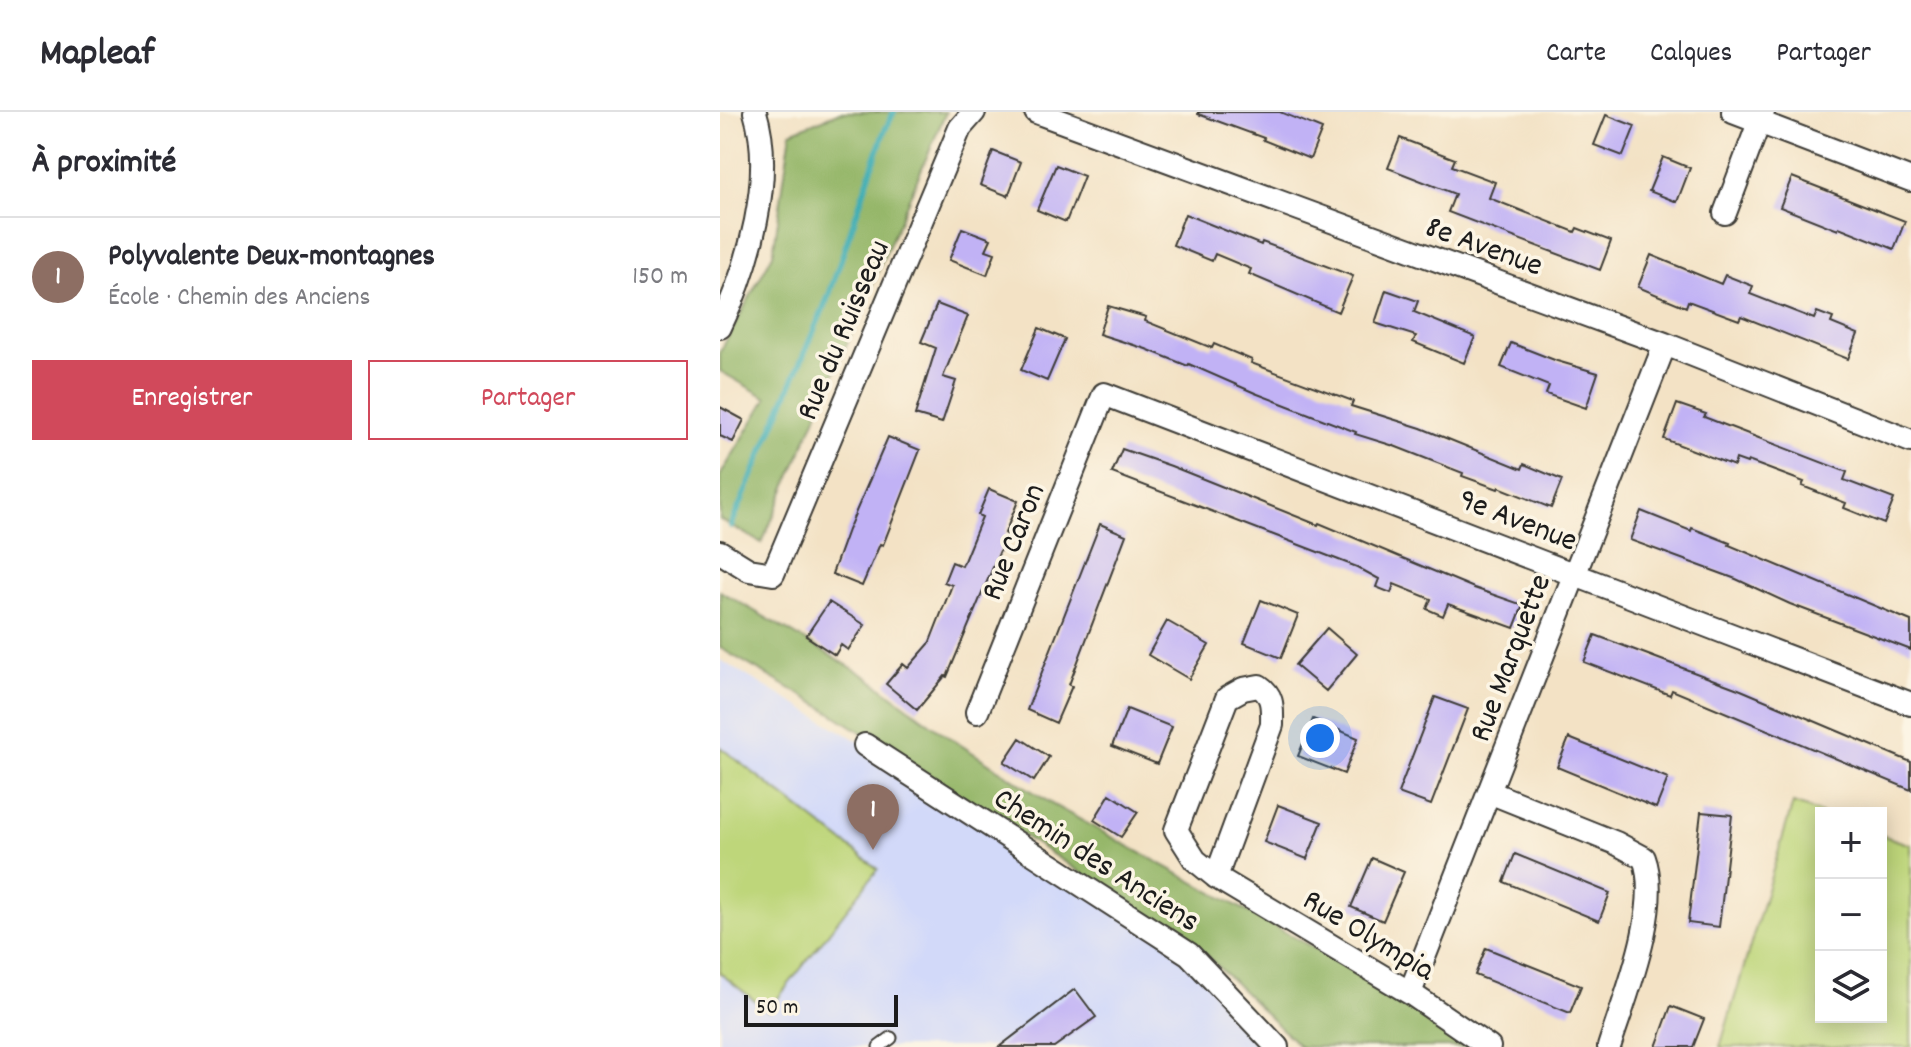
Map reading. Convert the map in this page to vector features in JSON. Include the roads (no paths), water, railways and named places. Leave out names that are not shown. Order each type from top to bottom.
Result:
[{"type":"street","points":[[720,327],[751,247],[762,175],[755,112]]},
{"type":"street","name":"Rue du Ruisseau","points":[[720,552],[749,570],[773,574],[960,128],[974,112]]},
{"type":"street","name":"8e Avenue","points":[[1036,112],[1665,344],[1911,441]]},
{"type":"street","points":[[1733,112],[1761,117],[1911,180]]},
{"type":"street","points":[[1725,213],[1761,117]]},
{"type":"street","name":"Rue Marquette","points":[[1410,993],[1665,344]]},
{"type":"street","name":"9e Avenue","points":[[1104,394],[1911,704]]},
{"type":"street","name":"Rue Caron","points":[[977,712],[1104,394]]},
{"type":"street","name":"Rue Olympia","points":[[1216,877],[1272,725],[1272,704],[1268,692],[1259,686],[1243,689],[1227,698],[1176,830],[1195,860],[1216,877],[1410,993],[1489,1047]]},
{"type":"street","name":"Chemin des Anciens","points":[[865,745],[1189,954],[1277,1047]]},
{"type":"street","points":[[1489,792],[1616,843],[1644,858],[1648,868],[1649,906],[1635,965],[1609,1047]]},
{"type":"lane","points":[[879,1047],[891,1038]]},
{"type":"waterway","points":[[731,526],[829,295],[884,132],[894,112]]},
{"type":"place","name":"Polyvalente Deux-montagnes","points":[[873,850]]}]
